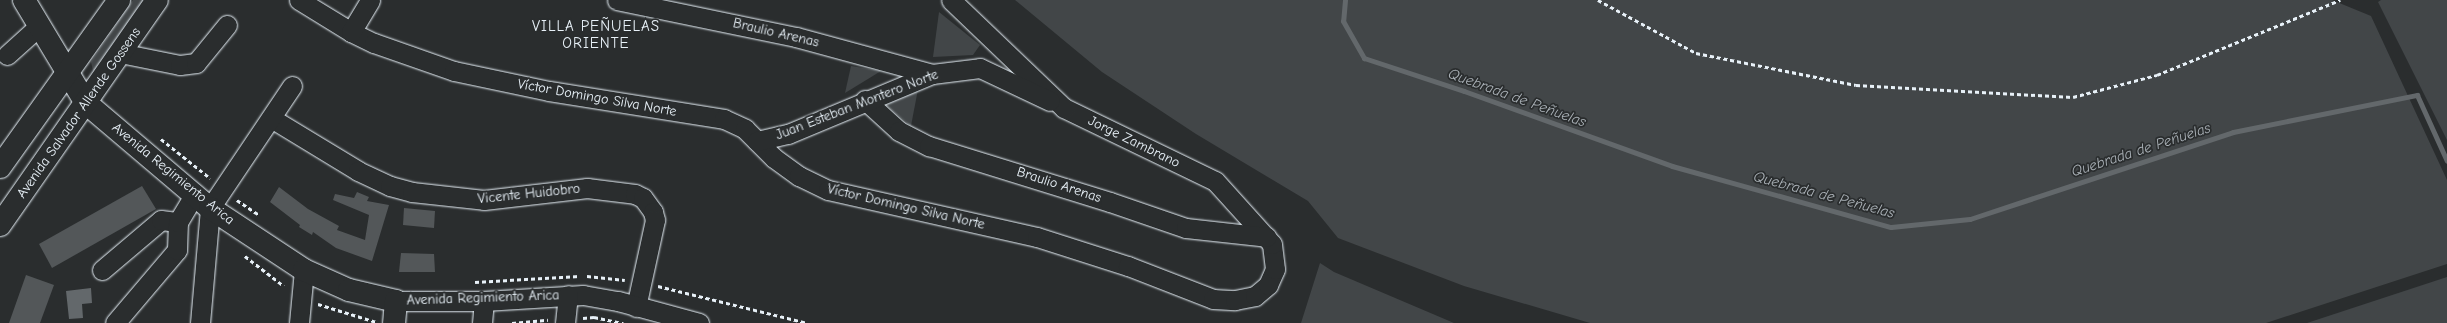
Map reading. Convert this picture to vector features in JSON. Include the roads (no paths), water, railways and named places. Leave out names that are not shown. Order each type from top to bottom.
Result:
[{"type":"main road","name":"Avenida Regimiento Arica","points":[[24,0],[38,27],[86,103],[203,201],[304,270],[349,290],[396,301]]},
{"type":"main road","points":[[0,167],[119,0]]},
{"type":"main road","name":"Avenida Salvador Allende Gossens","points":[[0,225],[157,0]]},
{"type":"main road","points":[[394,323],[396,301]]},
{"type":"street","name":"Víctor Domingo Silva Norte","points":[[299,0],[351,32],[397,53],[454,71],[549,91],[724,119],[744,129],[786,167],[828,190],[1038,237],[1128,266],[1202,296],[1224,300],[1255,296]]},
{"type":"street","points":[[351,32],[370,0]]},
{"type":"street","name":"Braulio Arenas","points":[[617,0],[796,37],[932,74]]},
{"type":"street","name":"Jorge Zambrano","points":[[951,0],[1064,108],[1215,181],[1267,237],[1274,252],[1275,269],[1268,285],[1255,296]]},
{"type":"street","points":[[120,53],[180,65],[196,63],[227,25]]},
{"type":"street","points":[[7,54],[38,27]]},
{"type":"street","points":[[998,44],[980,68],[1064,108]]},
{"type":"street","name":"Juan Esteban Montero Norte","points":[[757,140],[788,134],[865,100],[932,74],[980,68]]},
{"type":"street","points":[[102,270],[161,220],[178,222],[203,201],[223,189],[292,86]]},
{"type":"street","name":"Braulio Arenas","points":[[865,100],[899,131],[929,146],[1102,199],[1186,228],[1267,237]]},
{"type":"street","name":"Vicente Huidobro","points":[[271,118],[358,171],[390,186],[412,192],[484,200],[587,188],[635,194],[649,204],[655,220],[642,282],[643,313]]},
{"type":"street","points":[[200,323],[203,201]]},
{"type":"street","points":[[115,323],[177,250],[178,222]]},
{"type":"street","points":[[298,323],[304,270]]},
{"type":"street","points":[[566,321],[568,295]]},
{"type":"street","name":"Avenida Regimiento Arica","points":[[396,301],[484,301],[568,295],[598,296],[643,313],[699,323]]},
{"type":"street","points":[[482,323],[484,301]]},
{"type":"waterway","name":"Quebrada de Peñuelas","points":[[1345,0],[1343,21],[1364,58],[1464,91],[1672,166],[1891,227],[1970,219],[2233,132],[2417,95],[2447,161]]},
{"type":"district","name":"VILLA PEÑUELAS ORIENTE","points":[[596,34]]}]
